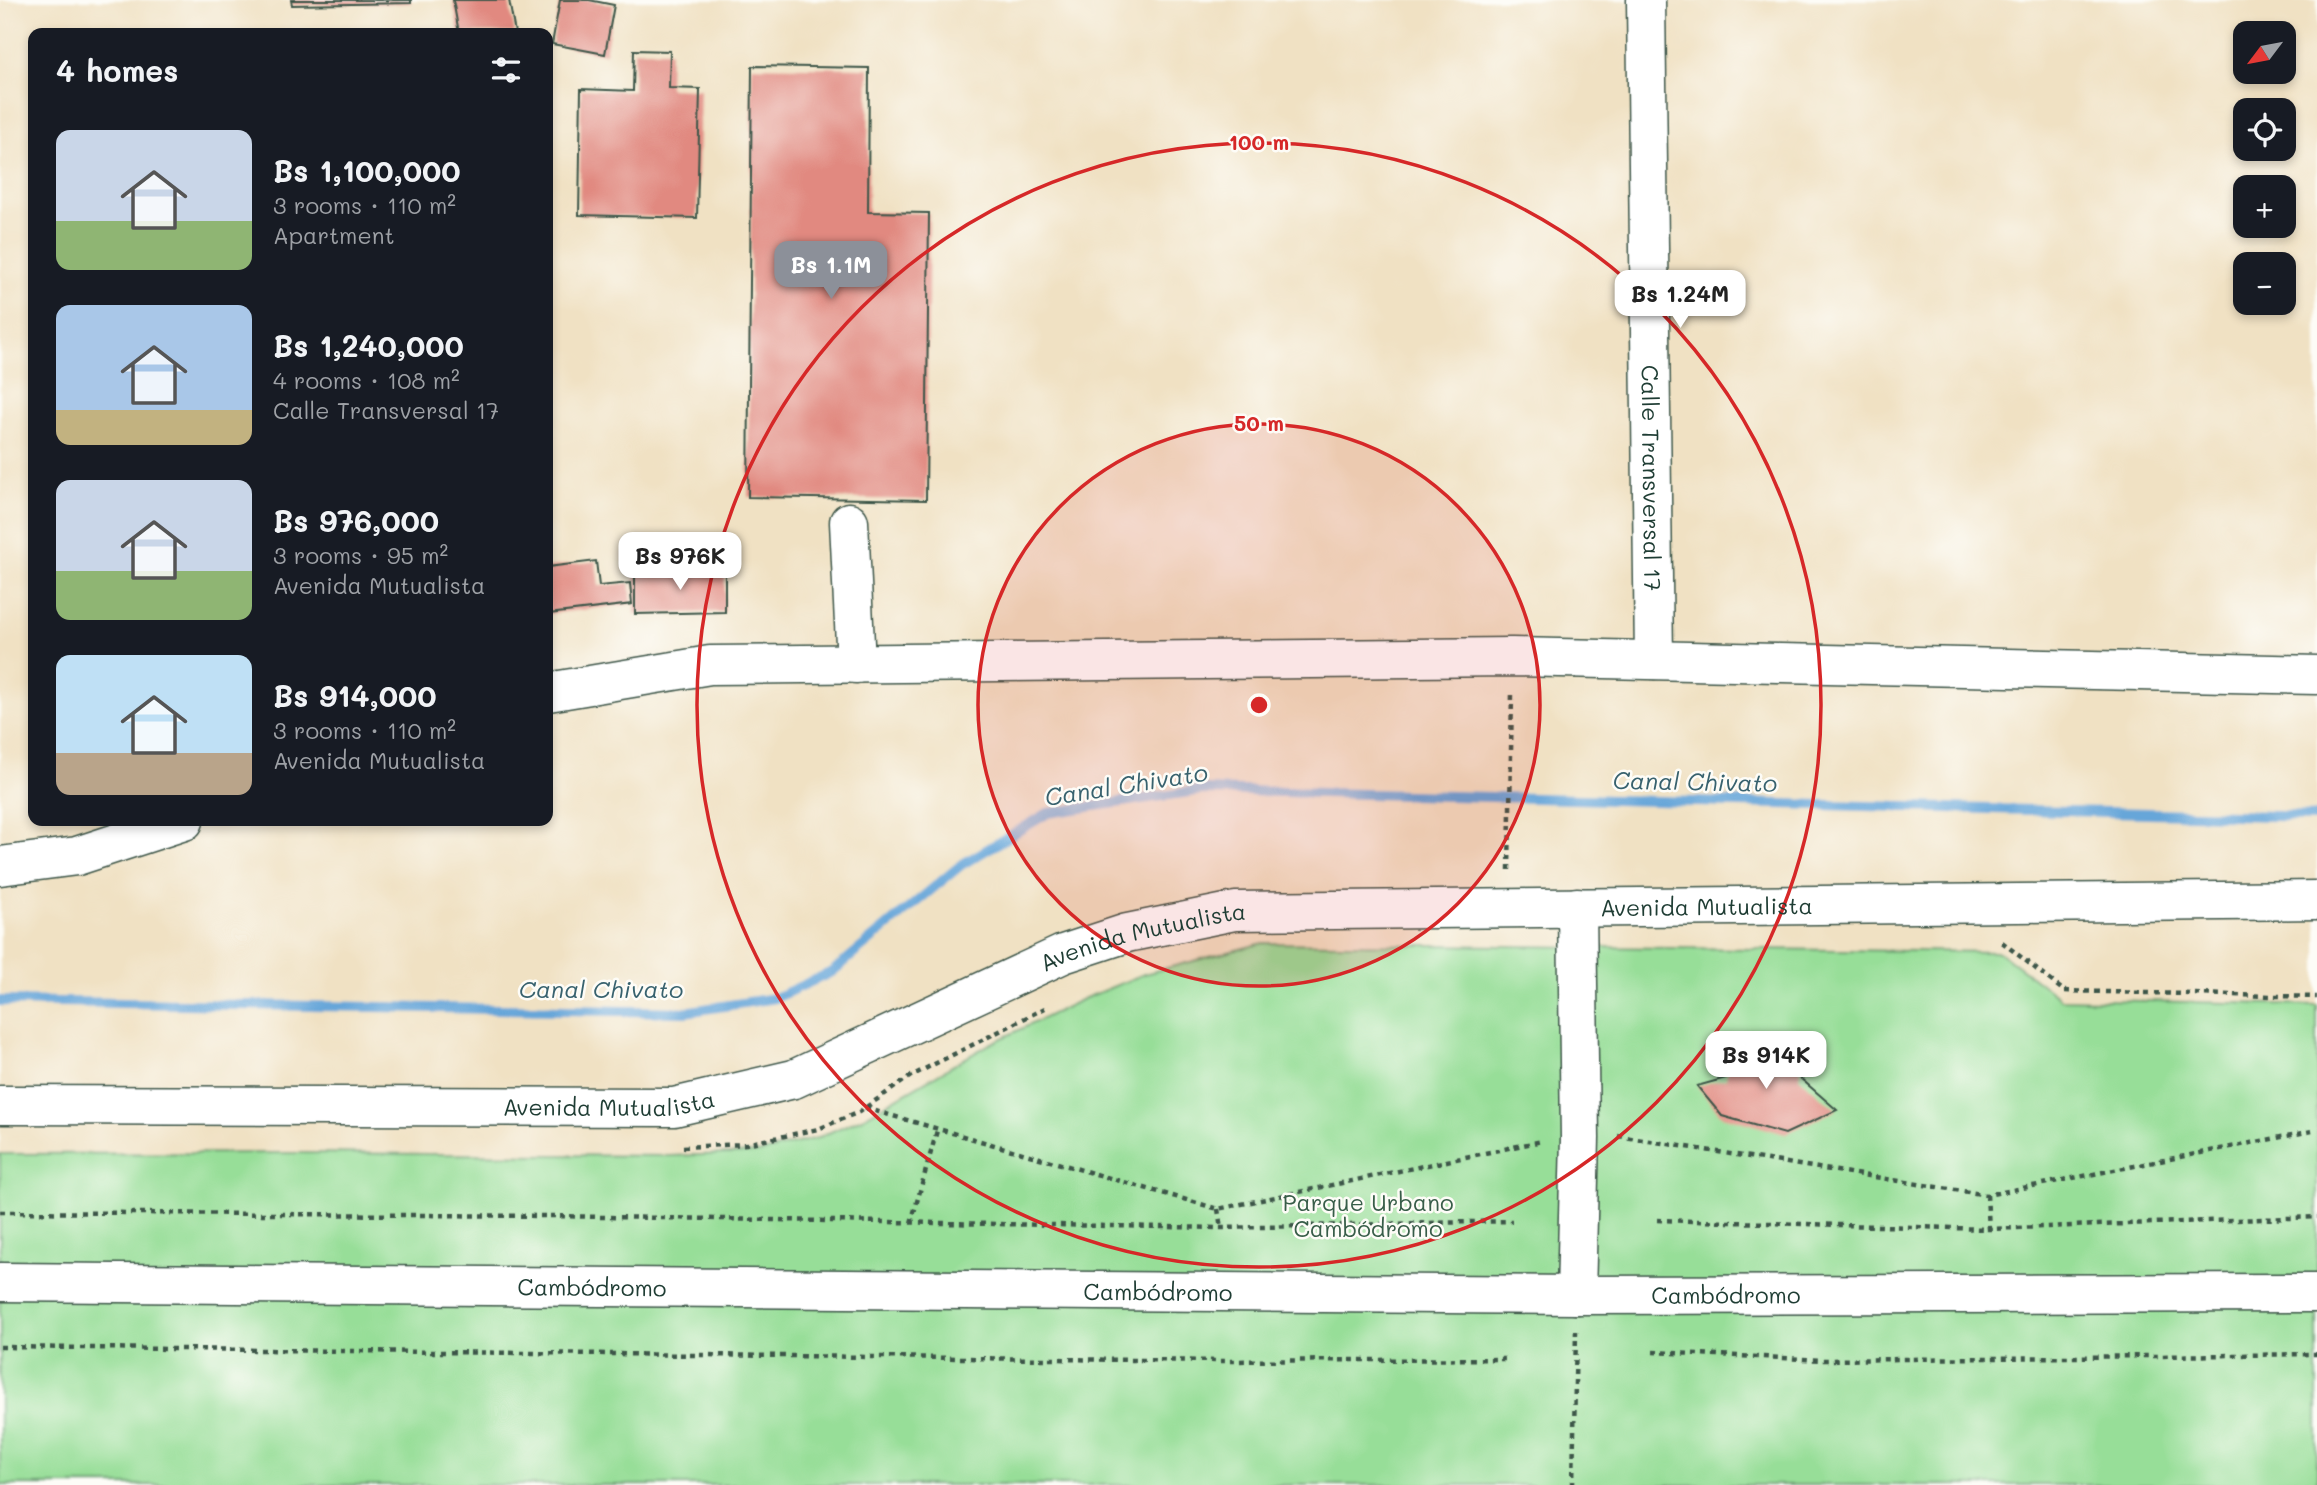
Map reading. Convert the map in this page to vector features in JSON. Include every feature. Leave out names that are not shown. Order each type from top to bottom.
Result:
[{"type":"main road","name":"Calle Transversal 17","points":[[1646,0],[1654,660]]},
{"type":"main road","points":[[849,522],[856,664]]},
{"type":"main road","points":[[553,691],[710,666],[1512,657],[2317,675]]},
{"type":"main road","points":[[0,866],[78,856],[169,826]]},
{"type":"main road","name":"Avenida Mutualista","points":[[0,1105],[674,1107],[794,1079],[1063,954],[1127,933],[1235,911],[2317,900]]},
{"type":"main road","points":[[1576,1295],[1580,1138],[1577,907]]},
{"type":"main road","name":"Cambódromo","points":[[0,1282],[1576,1295],[2317,1293]]},
{"type":"path","points":[[1510,849],[1512,657]]},
{"type":"path","points":[[1989,942],[2003,942],[2064,991],[2317,998]]},
{"type":"path","points":[[865,1108],[1219,1209],[1543,1140]]},
{"type":"path","points":[[911,1223],[938,1127]]},
{"type":"path","points":[[1618,1136],[1987,1195],[2317,1130]]},
{"type":"path","points":[[1987,1195],[1989,1229]]},
{"type":"path","points":[[1219,1209],[1221,1228]]},
{"type":"path","points":[[0,1212],[551,1216],[1221,1228],[1512,1221]]},
{"type":"path","points":[[1657,1220],[1989,1229],[2317,1216]]},
{"type":"path","points":[[1573,1485],[1576,1295]]},
{"type":"path","points":[[0,1347],[1211,1361],[1508,1359]]},
{"type":"path","points":[[1653,1352],[1825,1360],[2317,1354]]},
{"type":"green space","name":"Parque Urbano Cambódromo","points":[[1263,943],[1999,952],[2061,999],[2317,1005],[2317,1485],[0,1485],[0,1154],[669,1156],[759,1153],[817,1138],[864,1117],[990,1044],[1083,999],[1144,974]]},
{"type":"building","points":[[291,0],[411,0],[411,3],[292,5]]},
{"type":"building","points":[[453,0],[509,0],[514,28],[458,28]]},
{"type":"building","points":[[560,0],[589,0],[614,5],[605,54],[553,44]]},
{"type":"building","points":[[634,50],[670,51],[669,88],[700,89],[697,218],[579,215],[581,89],[633,91]]},
{"type":"building","points":[[752,66],[869,68],[868,212],[929,213],[926,500],[748,497]]},
{"type":"building","points":[[596,561],[599,586],[630,583],[632,604],[553,613],[553,566]]},
{"type":"building","points":[[725,570],[725,612],[635,614],[635,572]]},
{"type":"building","points":[[1733,1043],[1802,1058],[1799,1077],[1837,1110],[1785,1134],[1722,1116],[1697,1086],[1726,1078]]},
{"type":"waterway","name":"Canal Chivato","points":[[0,1001],[685,1012],[775,998],[832,972],[961,865],[1048,813],[1203,790],[2317,817]]}]
